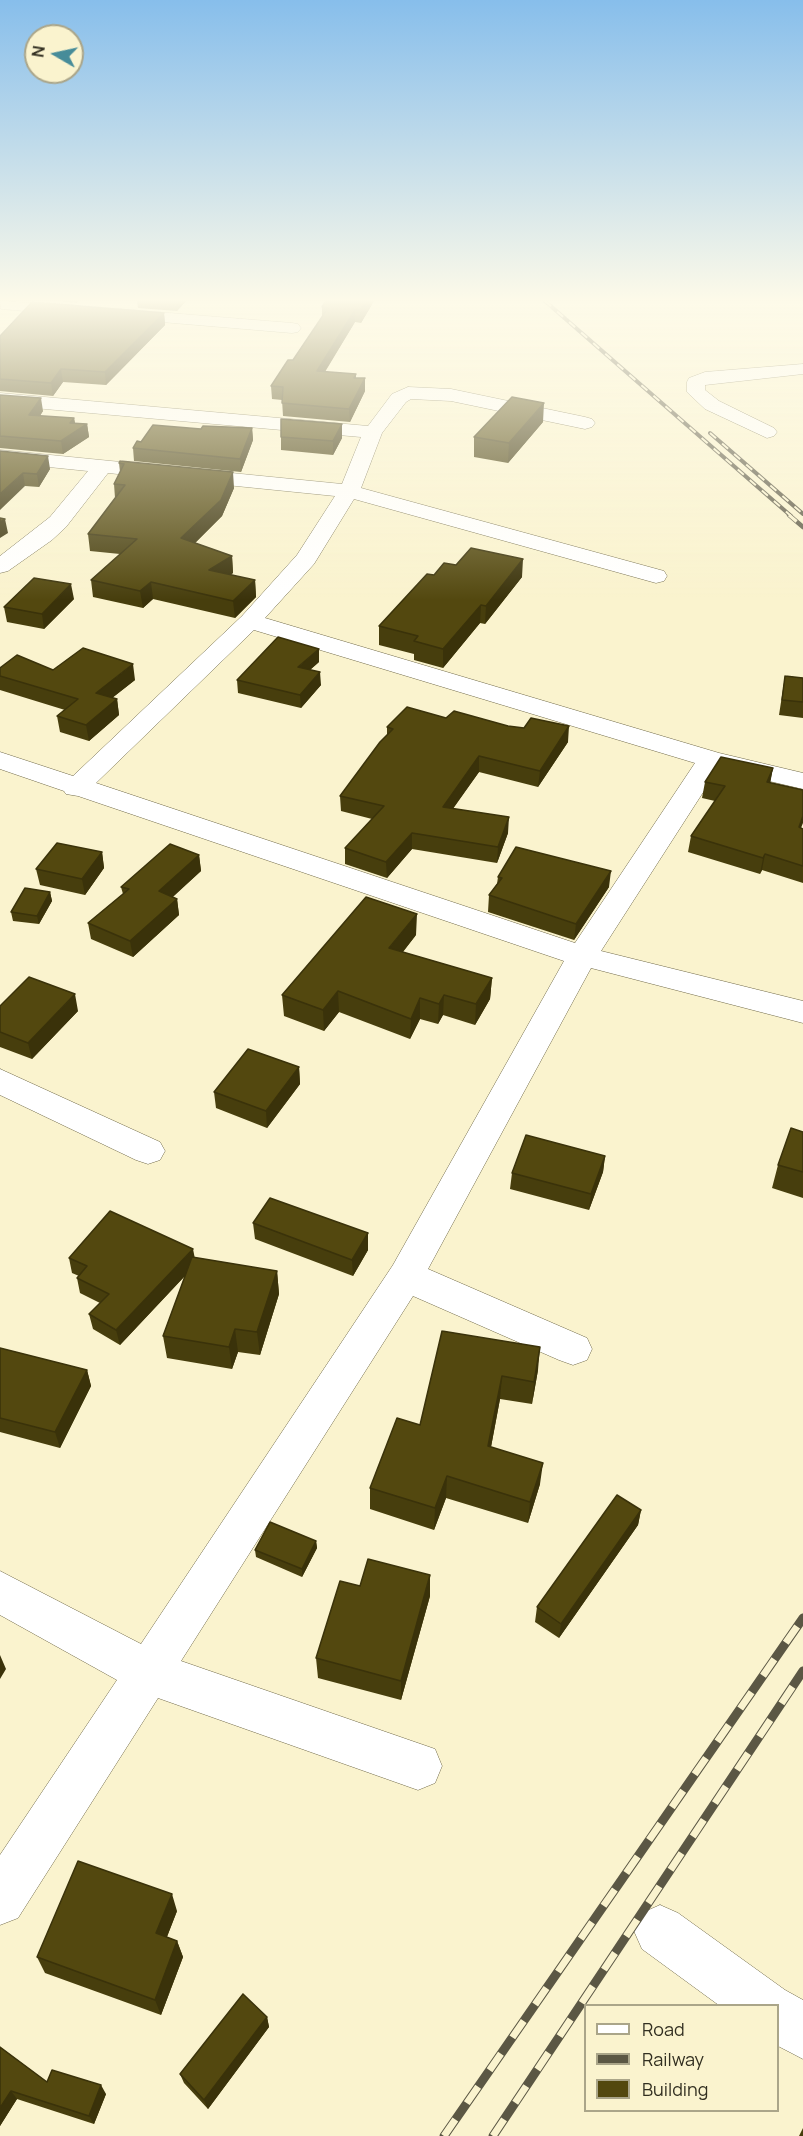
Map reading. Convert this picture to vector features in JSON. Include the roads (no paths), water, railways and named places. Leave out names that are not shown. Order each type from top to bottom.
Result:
[{"type":"street","points":[[19,401],[374,432]]},
{"type":"street","points":[[76,788],[250,621],[306,559],[349,491],[374,432],[397,401]]},
{"type":"street","points":[[478,401],[585,423]]},
{"type":"street","points":[[707,401],[767,432]]},
{"type":"street","points":[[0,456],[349,491],[656,576]]},
{"type":"street","points":[[0,566],[58,522],[103,466]]},
{"type":"street","points":[[250,621],[711,759],[803,781]]},
{"type":"street","points":[[0,1900],[406,1276],[582,956],[711,759]]},
{"type":"street","points":[[2,764],[582,956],[803,1012]]},
{"type":"street","points":[[0,1081],[148,1151]]},
{"type":"street","points":[[406,1276],[573,1349]]},
{"type":"street","points":[[0,1592],[148,1672],[418,1766]]},
{"type":"street","points":[[660,1931],[762,2004]]},
{"type":"street","points":[[779,2015],[803,2032]]},
{"type":"railway","points":[[659,401],[791,516]]},
{"type":"railway","points":[[710,433],[803,514]]},
{"type":"railway","points":[[789,515],[803,527]]},
{"type":"railway","points":[[444,2136],[803,1618]]},
{"type":"railway","points":[[493,2136],[803,1671]]}]
